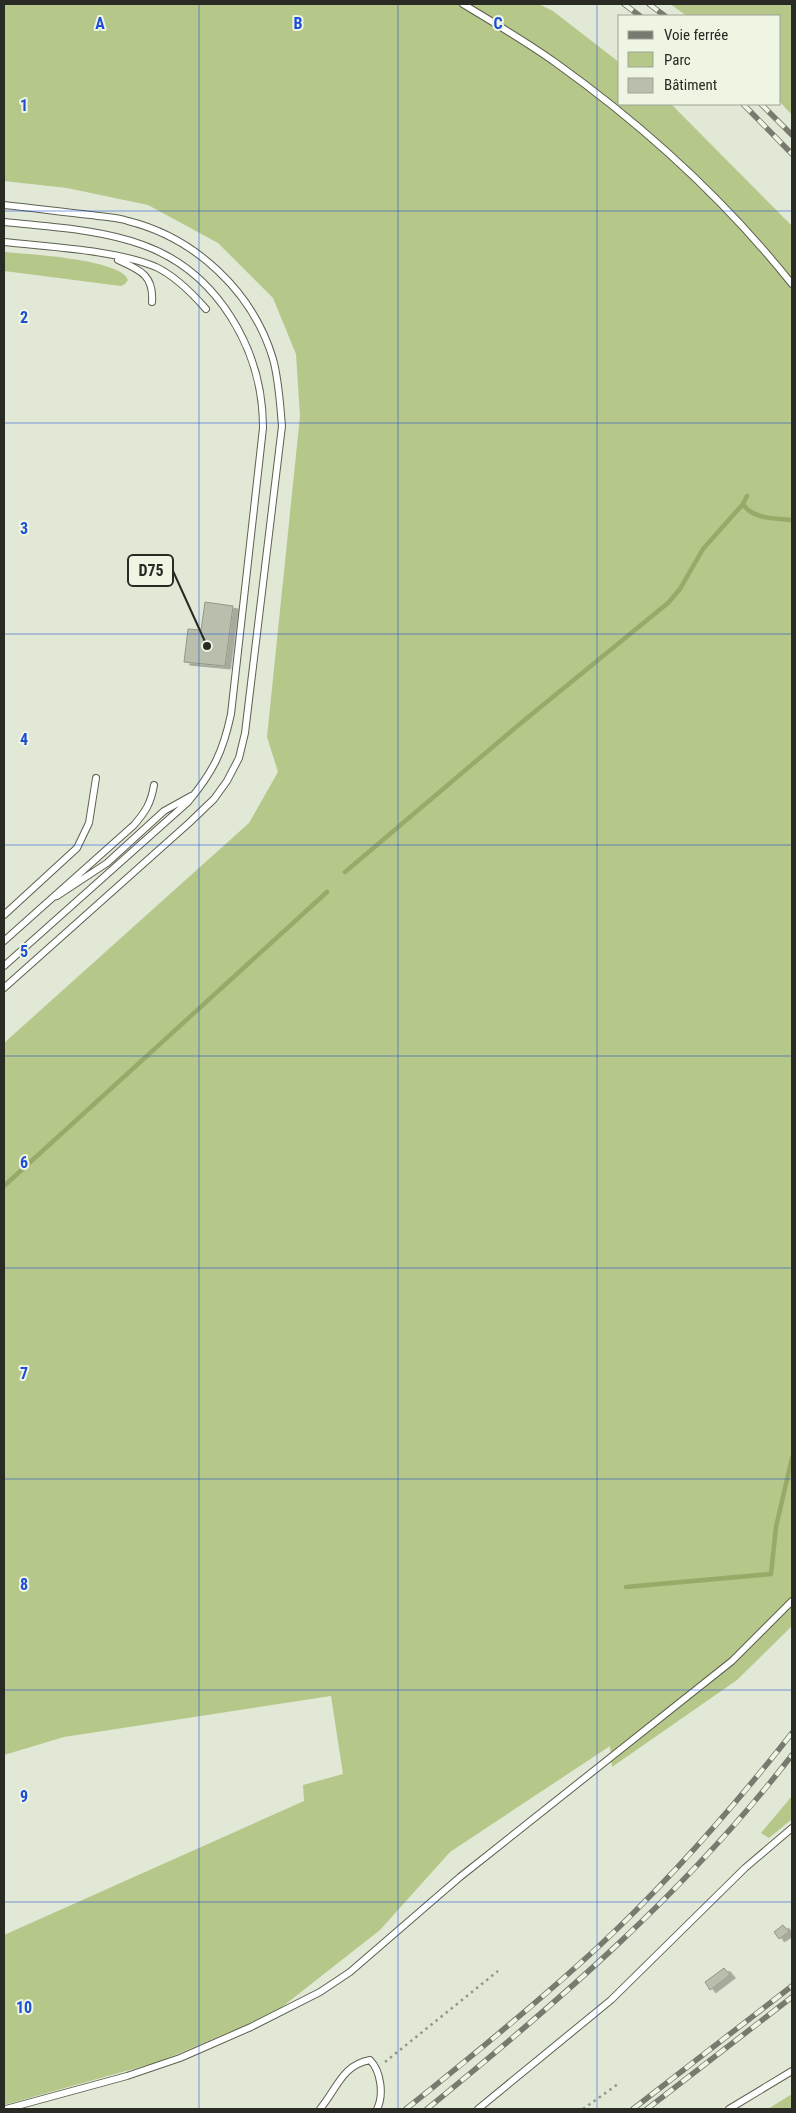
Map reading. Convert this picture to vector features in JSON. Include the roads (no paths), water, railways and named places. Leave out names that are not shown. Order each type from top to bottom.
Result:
[{"type":"lane","points":[[463,4],[556,63],[647,135],[707,189],[768,254],[792,284]]},
{"type":"lane","points":[[4,205],[128,220],[164,234],[200,254],[242,296],[260,326],[273,359],[280,392],[282,426],[249,706],[238,758],[227,781],[214,799],[189,823],[4,988]]},
{"type":"lane","points":[[4,222],[120,238],[144,245],[168,257],[204,283],[218,299],[244,338],[254,363],[261,394],[263,428],[231,714],[218,760],[195,794],[4,966]]},
{"type":"lane","points":[[4,242],[108,256],[156,267],[183,286],[206,309]]},
{"type":"lane","points":[[108,256],[139,270],[148,278],[153,288],[152,302]]},
{"type":"lane","points":[[4,914],[77,848],[89,823],[96,778]]},
{"type":"lane","points":[[4,941],[134,824],[148,809],[152,801],[154,785]]},
{"type":"lane","points":[[46,903],[77,885],[107,863],[164,812],[195,794]]},
{"type":"lane","points":[[6,2109],[127,2076],[180,2058],[251,2027],[320,1992],[350,1972],[460,1877],[732,1661],[792,1601]]},
{"type":"lane","points":[[478,2109],[611,2000],[745,1868],[792,1828]]},
{"type":"lane","points":[[320,2109],[344,2074],[356,2062],[370,2060],[377,2067],[382,2100],[377,2109]]},
{"type":"lane","points":[[730,2109],[792,2071]]},
{"type":"waterway","points":[[345,872],[521,723],[668,603],[680,589],[703,549],[743,504],[747,496]]},
{"type":"waterway","points":[[743,504],[747,509],[759,516],[792,520]]},
{"type":"waterway","points":[[4,1186],[327,892]]},
{"type":"waterway","points":[[626,1587],[771,1574],[776,1527],[792,1458]]},
{"type":"railway","points":[[624,4],[639,15]]},
{"type":"railway","points":[[649,4],[664,15]]},
{"type":"railway","points":[[744,105],[792,154]]},
{"type":"railway","points":[[762,105],[792,135]]},
{"type":"railway","points":[[406,2109],[574,1969],[623,1923],[699,1844],[792,1733]]},
{"type":"railway","points":[[427,2109],[573,1985],[666,1898],[752,1805],[792,1755]]},
{"type":"railway","points":[[633,2109],[792,1986]]},
{"type":"railway","points":[[647,2109],[792,1997]]},
{"type":"place","name":"D75","points":[[207,646]]}]
